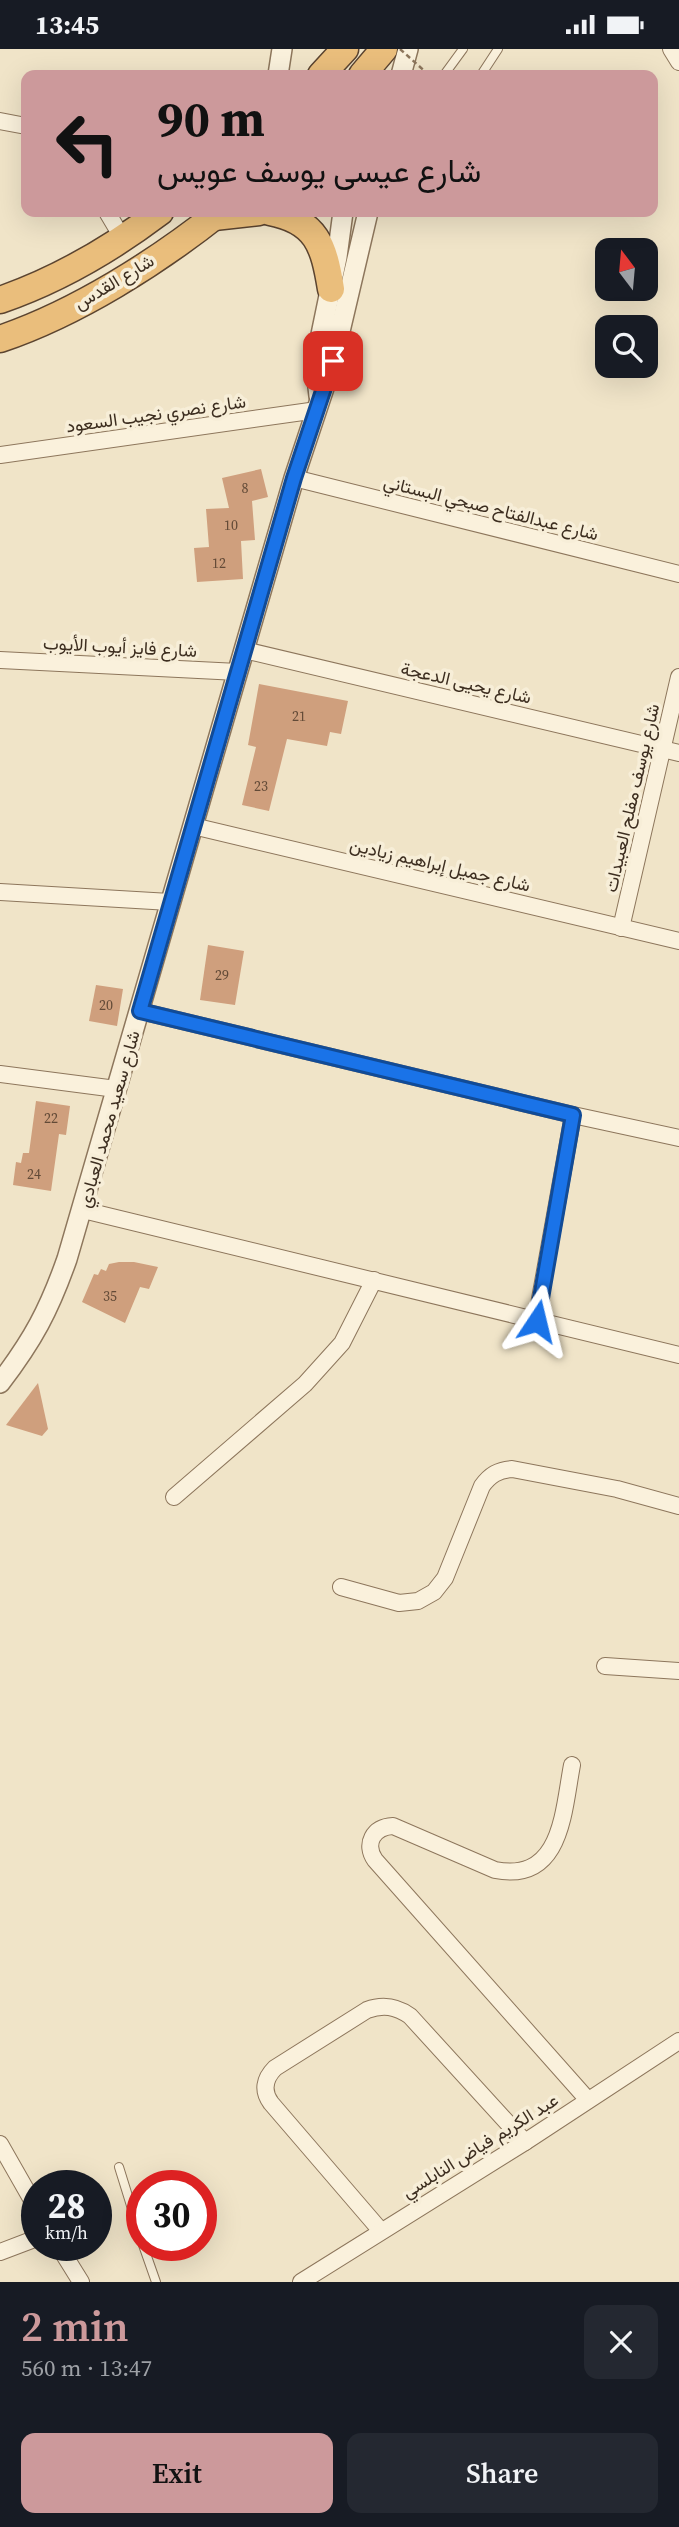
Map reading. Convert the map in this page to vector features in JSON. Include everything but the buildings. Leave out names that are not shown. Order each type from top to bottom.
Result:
[{"type":"highway","points":[[326,70],[345,49]]},
{"type":"highway","points":[[366,70],[384,49]]},
{"type":"highway","name":"شارع القدس","points":[[0,300],[32,289],[123,239],[153,217]]},
{"type":"highway","name":"شارع القدس","points":[[3,336],[93,296],[146,264],[213,217]]},
{"type":"highway","points":[[291,217],[301,222],[316,237],[326,256],[331,289]]},
{"type":"street","points":[[279,70],[282,49]]},
{"type":"street","points":[[402,70],[408,49]]},
{"type":"street","points":[[671,49],[679,62]]},
{"type":"street","points":[[0,121],[21,124]]},
{"type":"street","points":[[110,217],[123,239]]},
{"type":"street","name":"شارع سعيد محمد العبادي","points":[[318,405],[317,354],[342,217]]},
{"type":"street","name":"شارع سعيد محمد العبادي","points":[[0,1383],[26,1349],[43,1318],[83,1210],[294,478],[333,361],[367,217]]},
{"type":"street","name":"شارع نصري نجيب السعود","points":[[0,455],[318,405]]},
{"type":"street","name":"شارع عبدالفتاح صبحي البستاني","points":[[294,478],[679,575]]},
{"type":"street","name":"شارع يحيى الدعجة","points":[[244,650],[671,752]]},
{"type":"street","name":"شارع فايز أيوب الأيوب","points":[[0,660],[238,672]]},
{"type":"street","name":"شارع يوسف مفلح العبيدات","points":[[621,928],[671,752],[679,677]]},
{"type":"street","name":"شارع جميل إبراهيم زيادين","points":[[192,826],[679,941]]},
{"type":"street","points":[[0,892],[170,902]]},
{"type":"street","points":[[140,1011],[679,1138]]},
{"type":"street","points":[[0,1075],[116,1089]]},
{"type":"street","points":[[537,1321],[573,1115]]},
{"type":"street","points":[[83,1210],[679,1355]]},
{"type":"street","points":[[174,1497],[305,1384],[342,1343],[374,1280]]},
{"type":"street","points":[[341,1587],[399,1602],[418,1601],[434,1592],[445,1578],[482,1486],[491,1476],[504,1470],[512,1469],[617,1489],[679,1506]]},
{"type":"street","points":[[605,1666],[679,1671]]},
{"type":"street","points":[[572,1765],[558,1837],[543,1860],[526,1869],[506,1872],[495,1870],[393,1826],[386,1826],[375,1833],[370,1850],[384,1871],[588,2100]]},
{"type":"street","points":[[381,2231],[271,2103],[265,2087],[275,2068],[367,2010],[390,2006],[410,2016],[525,2142]]},
{"type":"street","name":"عبد الكريم فياض النابلسي","points":[[301,2282],[525,2142],[679,2041]]},
{"type":"street","points":[[648,2061],[679,2056]]},
{"type":"street","points":[[0,2144],[21,2181]]},
{"type":"street","points":[[0,2252],[21,2244]]},
{"type":"street","points":[[68,2261],[81,2282]]},
{"type":"lane","points":[[448,70],[463,49]]},
{"type":"lane","points":[[484,70],[498,49]]},
{"type":"lane","points":[[119,2167],[126,2190]]},
{"type":"lane","points":[[148,2261],[156,2282]]},
{"type":"path","points":[[400,49],[423,70]]},
{"type":"route","points":[[333,361],[294,478],[140,1011],[573,1115],[537,1321]]}]
